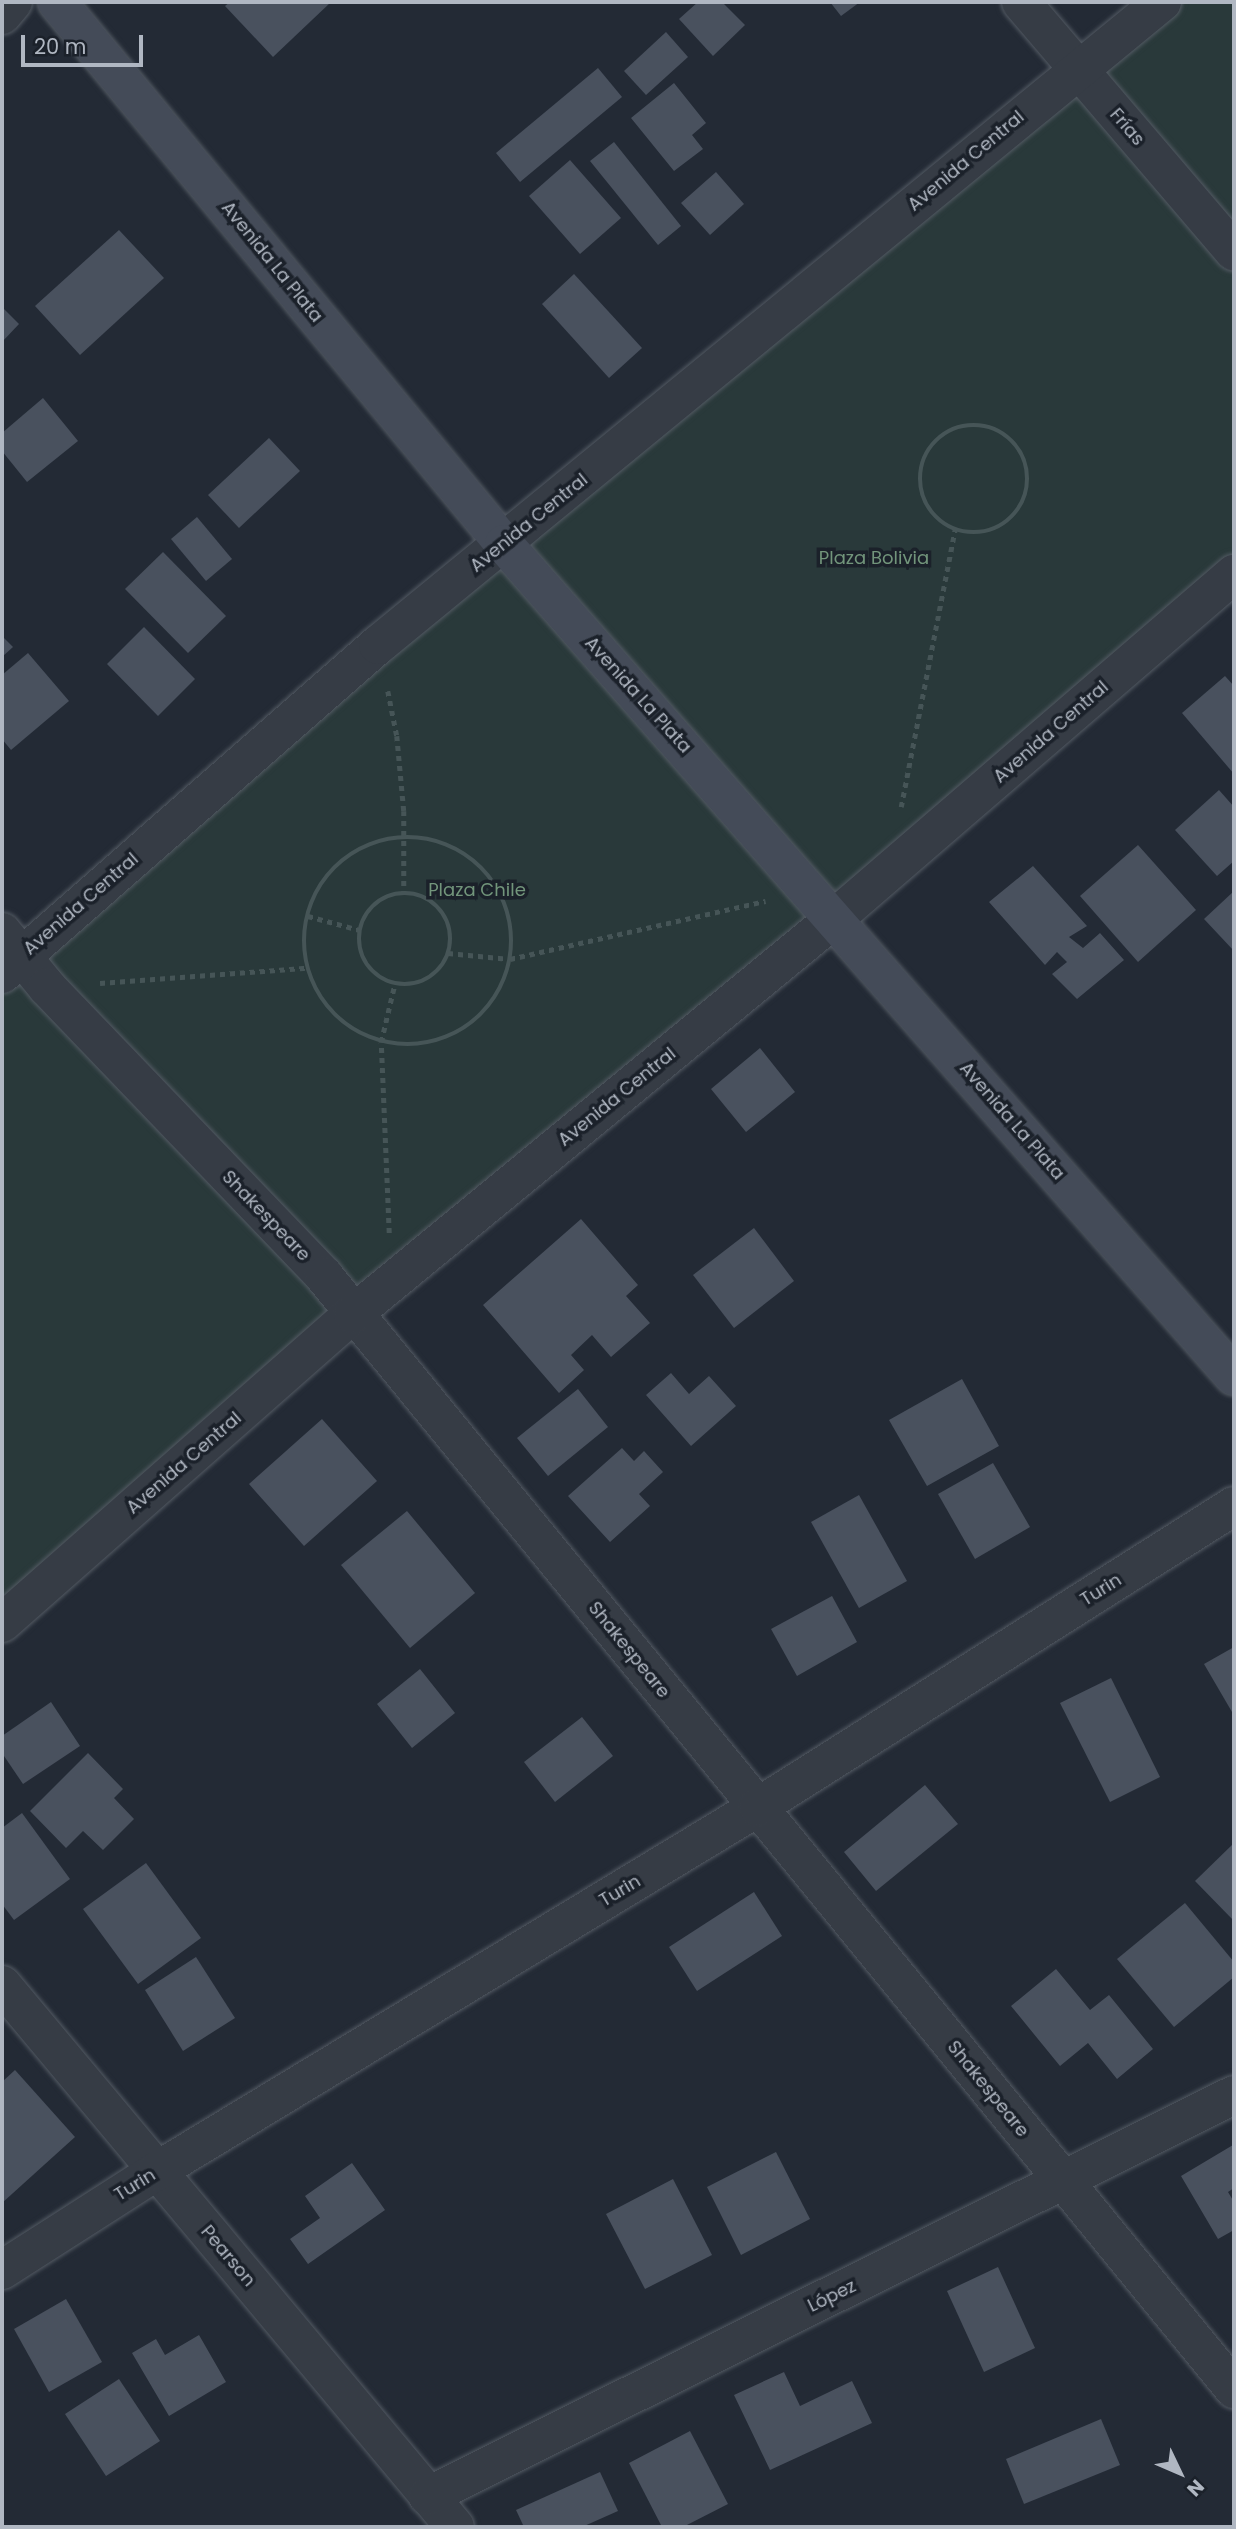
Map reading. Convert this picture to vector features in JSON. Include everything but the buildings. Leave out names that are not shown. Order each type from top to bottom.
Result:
[{"type":"main road","name":"Avenida La Plata","points":[[57,2],[504,544],[823,904],[1234,1376]]},
{"type":"street","points":[[2,15],[13,2]]},
{"type":"street","name":"Frías","points":[[1021,2],[1234,251]]},
{"type":"street","name":"Avenida Central","points":[[8,954],[378,645],[1162,2]]},
{"type":"street","name":"Avenida Central","points":[[2,1623],[823,904],[888,873],[1234,574]]},
{"type":"street","name":"Shakespeare","points":[[8,954],[47,987],[324,1276],[1234,2389]]},
{"type":"street","name":"Turin","points":[[2,2270],[157,2171],[758,1807],[1234,1506]]},
{"type":"street","name":"Pearson","points":[[2,1985],[454,2527]]},
{"type":"street","name":"López","points":[[428,2496],[1234,2095]]},
{"type":"path","points":[[959,425],[995,429],[1012,438],[1022,453],[1028,470],[1028,487],[1022,504],[1012,519],[997,529],[981,534],[955,529],[932,516],[920,482],[921,464],[930,448],[959,425]]},
{"type":"path","points":[[888,873],[955,529]]},
{"type":"path","points":[[378,645],[397,736],[404,838],[404,893]]},
{"type":"path","points":[[421,837],[455,847],[483,868],[503,897],[513,931],[510,959],[496,999],[472,1025],[440,1041],[406,1046],[381,1042],[343,1024],[320,999],[306,968],[303,934],[311,902],[329,873],[355,851],[386,838],[404,838],[421,837]]},
{"type":"path","points":[[404,893],[418,895],[442,912],[451,939],[442,966],[432,976],[418,983],[395,984],[374,973],[364,961],[359,947],[360,930],[365,916],[376,904],[389,896],[404,893]]},
{"type":"path","points":[[448,953],[510,959],[823,904]]},
{"type":"path","points":[[307,916],[360,930]]},
{"type":"path","points":[[47,987],[306,968]]},
{"type":"path","points":[[391,1282],[381,1042],[395,984]]},
{"type":"green space","points":[[1162,2],[1234,2],[1234,579],[2,1627],[2,986]]},
{"type":"park label","name":"Plaza Bolivia","points":[[874,558]]},
{"type":"park label","name":"Plaza Chile","points":[[477,890]]}]
